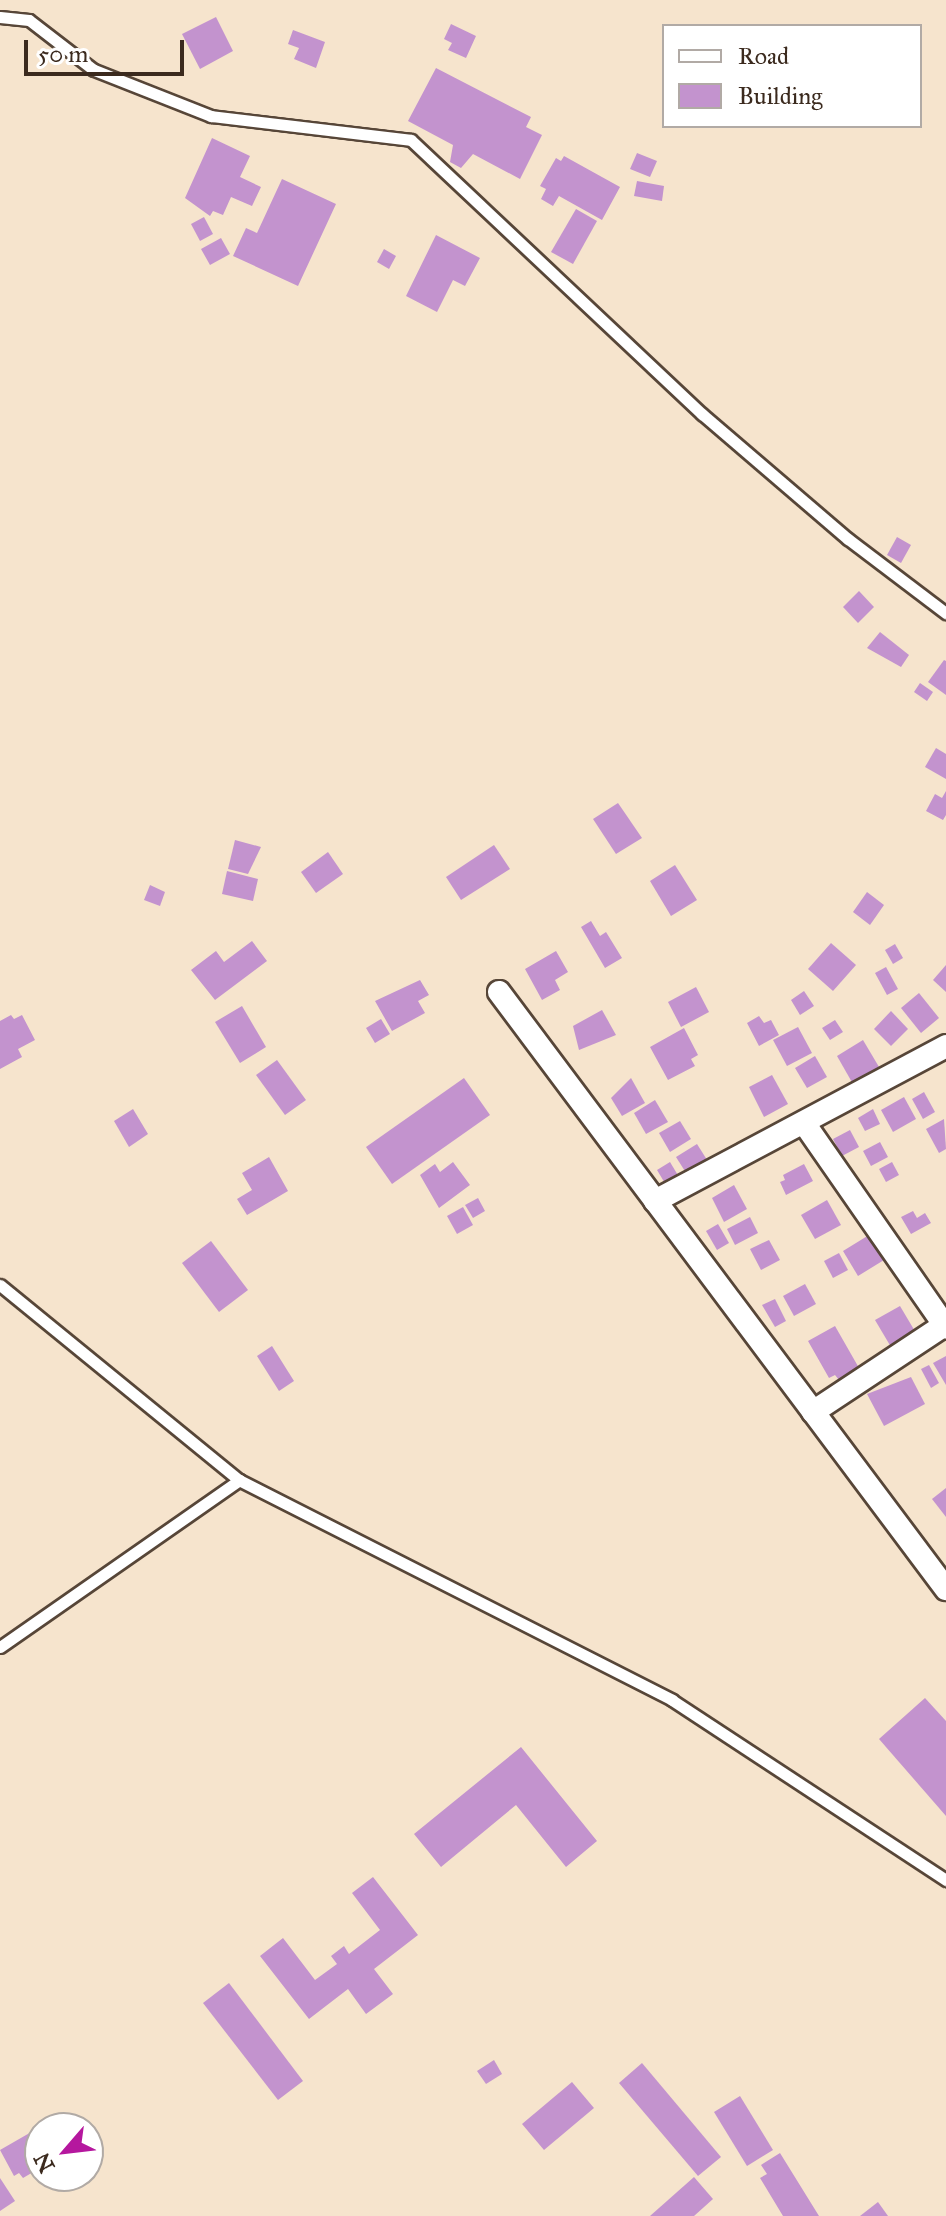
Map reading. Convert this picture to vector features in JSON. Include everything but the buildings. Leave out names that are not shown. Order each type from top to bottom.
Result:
[{"type":"street","points":[[499,992],[945,1586]]},
{"type":"street","points":[[655,1201],[945,1048]]},
{"type":"street","points":[[804,1123],[945,1325],[813,1412]]},
{"type":"lane","points":[[0,17],[29,20],[94,70],[211,116],[411,140],[702,414],[848,539],[946,613]]},
{"type":"lane","points":[[0,1285],[239,1480],[672,1700],[946,1880]]},
{"type":"lane","points":[[0,1647],[239,1480]]}]
